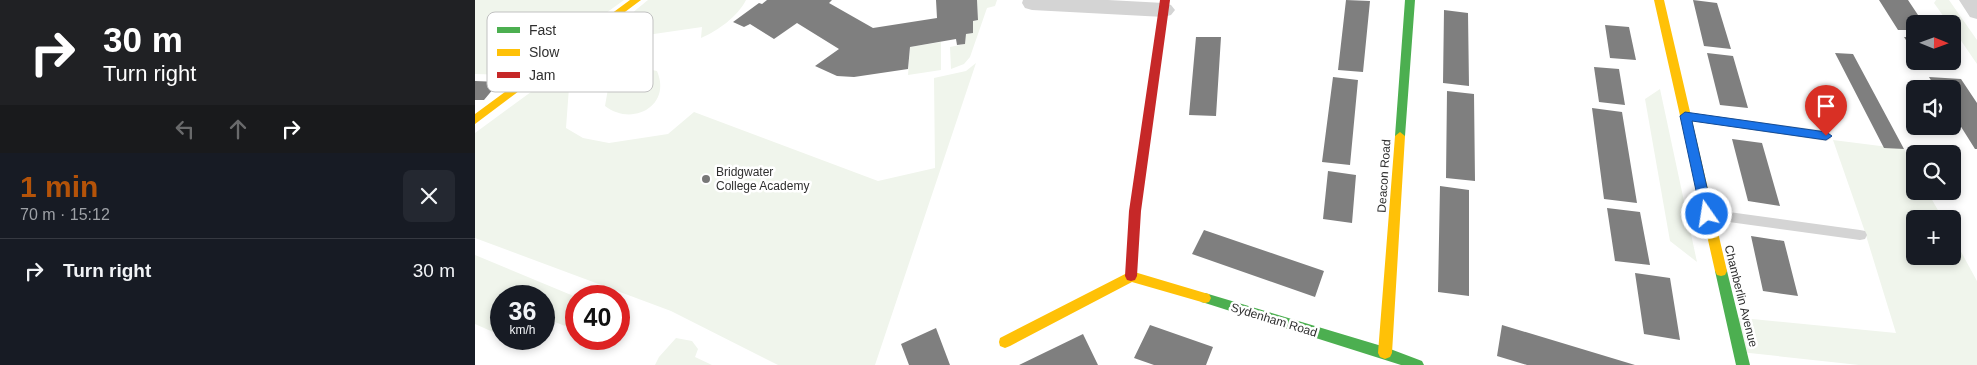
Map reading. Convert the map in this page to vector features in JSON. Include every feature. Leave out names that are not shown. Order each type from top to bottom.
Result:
[{"type":"street","points":[[620,12],[636,0]]},
{"type":"street","name":"Deacon Road","points":[[1385,353],[1410,0]]},
{"type":"street","name":"Chamberlin Avenue","points":[[1659,0],[1743,365]]},
{"type":"street","points":[[1969,0],[1977,12]]},
{"type":"street","points":[[1005,342],[1131,276],[1135,211],[1164,5],[1032,3]]},
{"type":"street","points":[[475,120],[513,92]]},
{"type":"street","name":"Sydenham Road","points":[[1131,276],[1385,353],[1417,365]]},
{"type":"lane","points":[[1685,116],[1826,136]]},
{"type":"lane","points":[[1707,214],[1860,235]]},
{"type":"shaded area","points":[[475,0],[624,0],[607,12],[487,12],[487,74],[475,74]]},
{"type":"shaded area","points":[[648,0],[746,0],[738,12],[727,22],[701,38],[702,27],[653,34],[653,12],[634,12]]},
{"type":"shaded area","points":[[977,0],[997,0],[995,6],[987,8],[970,57],[964,64],[951,69],[950,47],[965,44],[966,34],[973,33],[973,21],[978,20]]},
{"type":"shaded area","points":[[1936,0],[1949,0],[1960,15],[1943,15],[1934,3]]},
{"type":"shaded area","points":[[1961,17],[1977,40],[1977,64],[1961,41]]},
{"type":"shaded area","points":[[941,42],[941,70],[908,75],[910,47]]},
{"type":"shaded area","points":[[976,63],[875,365],[778,365],[671,311],[630,296],[630,285],[601,285],[475,238],[475,133],[531,92],[569,92],[566,128],[583,138],[609,143],[668,134],[694,112],[878,181],[935,168],[934,78],[966,71]]},
{"type":"shaded area","points":[[653,70],[657,71],[660,83],[659,94],[647,110],[627,114],[616,112],[605,106],[607,92],[653,92]]},
{"type":"shaded area","points":[[1660,89],[1697,262],[1670,241],[1645,99]]},
{"type":"shaded area","points":[[1833,140],[1904,149],[1906,153],[1906,200],[1932,200],[1938,210],[1906,210],[1906,265],[1961,265],[1961,252],[1977,281],[1977,365],[1859,365],[1740,352],[1732,317],[1896,333],[1864,229]]},
{"type":"shaded area","points":[[475,255],[547,285],[490,285],[490,331],[475,324]]},
{"type":"shaded area","points":[[555,288],[565,292],[565,326],[555,322]]},
{"type":"shaded area","points":[[676,338],[692,341],[698,349],[695,357],[712,365],[655,365],[659,357]]},
{"type":"building","points":[[767,0],[832,0],[829,3],[873,28],[937,18],[936,0],[977,0],[978,20],[973,21],[973,33],[966,34],[965,44],[957,45],[956,39],[910,47],[908,69],[854,77],[837,76],[815,66],[839,49],[797,23],[774,39],[750,24],[744,27],[733,22],[759,3],[762,4]]},
{"type":"building","points":[[1346,0],[1370,1],[1363,72],[1338,70]]},
{"type":"building","points":[[1693,0],[1717,3],[1731,49],[1704,46]]},
{"type":"building","points":[[1879,0],[1908,0],[1918,15],[1906,15],[1906,30],[1898,30]]},
{"type":"building","points":[[1444,10],[1468,13],[1469,86],[1443,83]]},
{"type":"building","points":[[1605,25],[1629,27],[1636,60],[1610,58]]},
{"type":"building","points":[[1196,37],[1221,37],[1216,116],[1189,115]]},
{"type":"building","points":[[1707,53],[1733,56],[1748,108],[1720,105]]},
{"type":"building","points":[[1835,53],[1853,54],[1904,149],[1884,148]]},
{"type":"building","points":[[1594,67],[1619,69],[1625,105],[1599,102]]},
{"type":"building","points":[[1333,77],[1358,80],[1350,165],[1322,162]]},
{"type":"building","points":[[1929,77],[1961,79],[1977,103],[1977,149],[1975,149],[1961,127],[1961,80],[1931,80]]},
{"type":"building","points":[[475,81],[487,82],[487,92],[491,92],[484,100],[475,100]]},
{"type":"building","points":[[1447,91],[1474,94],[1475,181],[1446,178]]},
{"type":"building","points":[[1592,108],[1622,112],[1637,203],[1604,199]]},
{"type":"building","points":[[1732,139],[1762,143],[1780,206],[1748,201]]},
{"type":"building","points":[[1328,171],[1356,175],[1352,223],[1323,219]]},
{"type":"building","points":[[1440,186],[1469,190],[1469,296],[1438,292]]},
{"type":"building","points":[[1607,208],[1640,212],[1650,265],[1615,261]]},
{"type":"building","points":[[1204,230],[1324,271],[1315,297],[1192,254]]},
{"type":"building","points":[[1751,236],[1784,241],[1798,296],[1763,291]]},
{"type":"building","points":[[1635,273],[1670,278],[1680,340],[1644,334]]},
{"type":"building","points":[[1150,325],[1213,347],[1206,365],[1154,365],[1134,358]]},
{"type":"building","points":[[1502,325],[1635,365],[1527,365],[1497,356]]},
{"type":"building","points":[[936,328],[950,365],[909,365],[901,344]]},
{"type":"building","points":[[1083,334],[1098,365],[1019,365]]},
{"type":"traffic: fast","points":[[1400,136],[1410,0]]},
{"type":"traffic: fast","points":[[1721,271],[1743,365]]},
{"type":"traffic: fast","points":[[1205,298],[1385,353],[1417,365]]},
{"type":"traffic: slow","points":[[620,12],[636,0]]},
{"type":"traffic: slow","points":[[1659,0],[1721,271]]},
{"type":"traffic: slow","points":[[475,120],[513,92]]},
{"type":"traffic: slow","points":[[1385,353],[1400,136]]},
{"type":"traffic: slow","points":[[1005,342],[1131,276],[1205,298]]},
{"type":"traffic: jam","points":[[1131,276],[1135,211],[1165,0]]},
{"type":"place","name":"Bridgwater College Academy","points":[[706,179]]},
{"type":"route","points":[[1707,214],[1685,116],[1826,136]]}]
